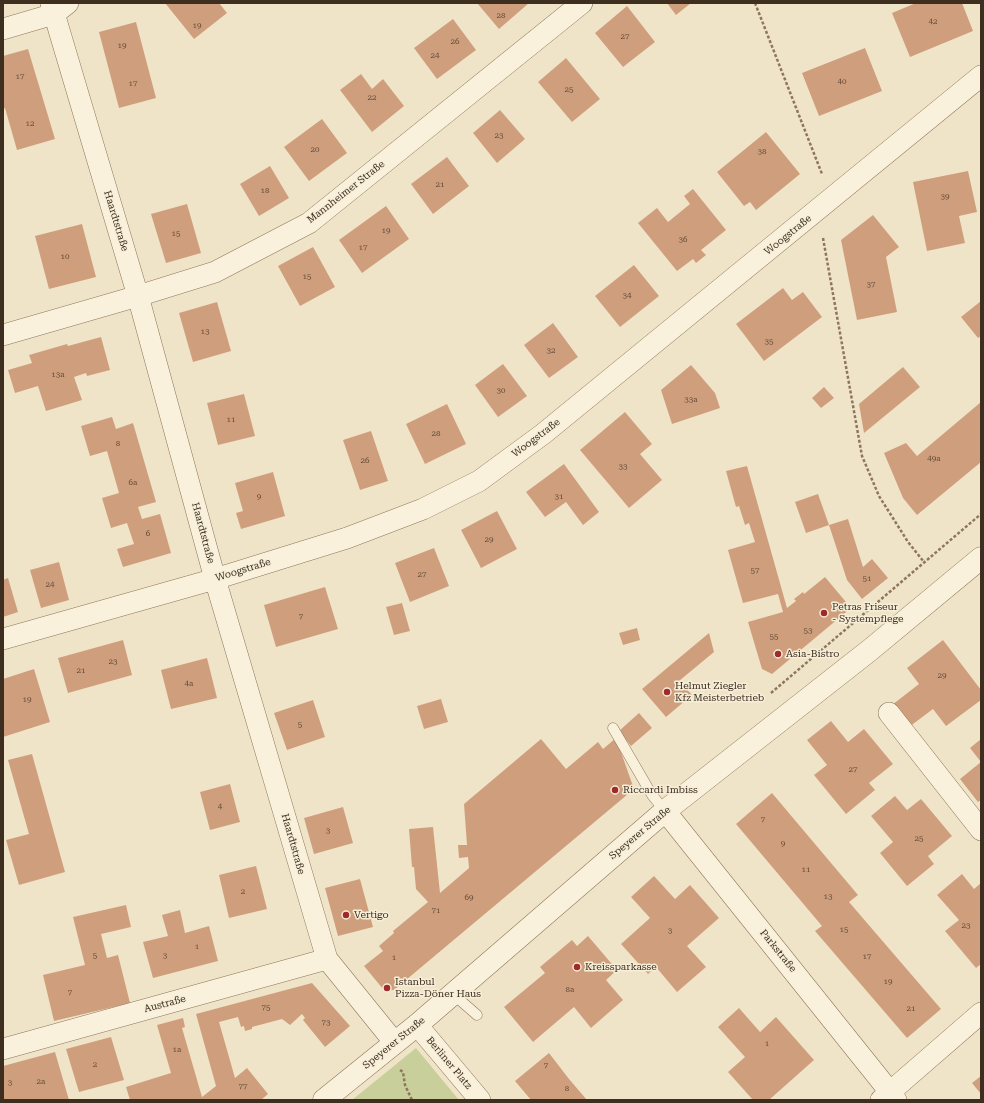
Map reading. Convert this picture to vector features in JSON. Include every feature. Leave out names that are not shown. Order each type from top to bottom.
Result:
[{"type":"street","name":"Mannheimer Straße","points":[[3,335],[215,272],[309,223],[582,3]]},
{"type":"street","name":"Haardtstraße","points":[[58,7],[215,578],[327,959],[390,1047]]},
{"type":"street","points":[[3,29],[58,7]]},
{"type":"street","name":"Woogstraße","points":[[3,639],[347,538],[423,509],[479,481],[543,434],[981,76]]},
{"type":"street","name":"Speyerer Straße","points":[[324,1100],[417,1025],[665,810],[870,650],[981,558]]},
{"type":"street","points":[[889,713],[981,830]]},
{"type":"street","name":"Parkstraße","points":[[665,810],[889,1097],[981,1013]]},
{"type":"street","name":"Austraße","points":[[3,1049],[327,959]]},
{"type":"street","name":"Berliner Platz","points":[[417,1025],[480,1100]]},
{"type":"lane","points":[[613,728],[652,795],[665,810]]},
{"type":"lane","points":[[453,994],[477,1015]]},
{"type":"path","points":[[755,3],[825,204],[862,456],[879,496],[908,542],[924,562]]},
{"type":"path","points":[[767,696],[981,514]]},
{"type":"path","points":[[390,1047],[403,1072],[405,1085],[412,1100]]},
{"type":"green space","points":[[416,1048],[459,1100],[352,1100]]},
{"type":"building","points":[[165,3],[219,3],[227,13],[194,39]]},
{"type":"building","points":[[477,3],[529,3],[499,29]]},
{"type":"building","points":[[667,3],[691,3],[676,15]]},
{"type":"building","points":[[916,3],[962,3],[973,31],[910,57],[892,13]]},
{"type":"building","points":[[627,6],[655,42],[623,67],[595,33]]},
{"type":"building","points":[[453,19],[476,50],[437,79],[414,48]]},
{"type":"building","points":[[136,22],[156,98],[119,108],[99,32]]},
{"type":"building","points":[[865,48],[882,91],[819,116],[802,73]]},
{"type":"building","points":[[28,49],[55,139],[17,150],[5,108],[3,109],[3,56]]},
{"type":"building","points":[[566,58],[600,99],[572,122],[538,82]]},
{"type":"building","points":[[361,74],[372,89],[383,79],[404,106],[372,132],[340,90]]},
{"type":"building","points":[[500,110],[525,139],[497,163],[473,133]]},
{"type":"building","points":[[322,119],[347,153],[309,181],[284,147]]},
{"type":"building","points":[[766,132],[800,174],[756,210],[750,202],[744,206],[717,172]]},
{"type":"building","points":[[447,157],[469,186],[433,214],[411,184]]},
{"type":"building","points":[[270,166],[289,198],[259,216],[240,184]]},
{"type":"building","points":[[968,171],[977,212],[959,216],[965,243],[927,251],[913,182]]},
{"type":"building","points":[[693,189],[726,230],[701,250],[706,255],[696,263],[693,259],[677,271],[638,223],[657,208],[668,222],[690,204],[684,196]]},
{"type":"building","points":[[187,204],[201,253],[166,263],[151,214]]},
{"type":"building","points":[[386,206],[409,239],[362,273],[339,240]]},
{"type":"building","points":[[873,215],[899,247],[886,257],[897,312],[857,320],[841,240]]},
{"type":"building","points":[[82,224],[96,277],[49,289],[35,236]]},
{"type":"building","points":[[313,247],[335,287],[300,306],[278,266]]},
{"type":"building","points":[[634,265],[659,296],[620,327],[595,296]]},
{"type":"building","points":[[783,288],[792,300],[803,292],[822,317],[764,361],[736,324]]},
{"type":"building","points":[[981,301],[981,336],[978,338],[961,317]]},
{"type":"building","points":[[217,302],[231,351],[193,362],[179,313]]},
{"type":"building","points":[[553,323],[578,357],[549,378],[524,345]]},
{"type":"building","points":[[101,337],[110,370],[87,376],[86,373],[74,377],[82,400],[46,411],[38,386],[15,393],[8,370],[32,363],[29,355],[67,344],[68,346]]},
{"type":"building","points":[[503,364],[527,396],[498,417],[475,385]]},
{"type":"building","points":[[691,365],[715,393],[720,408],[672,424],[661,390]]},
{"type":"building","points":[[903,367],[920,387],[864,433],[859,404]]},
{"type":"building","points":[[824,387],[834,398],[821,408],[812,398]]},
{"type":"building","points":[[244,394],[255,436],[218,445],[207,403]]},
{"type":"building","points":[[981,402],[981,462],[917,515],[903,498],[884,453],[906,443],[917,456]]},
{"type":"building","points":[[447,404],[466,444],[425,464],[406,424]]},
{"type":"building","points":[[625,412],[652,444],[640,454],[662,480],[629,508],[580,450]]},
{"type":"building","points":[[112,417],[116,429],[133,423],[156,502],[138,507],[142,519],[160,514],[171,553],[123,567],[117,549],[134,544],[127,523],[111,528],[102,498],[119,493],[107,451],[90,456],[81,426]]},
{"type":"building","points":[[371,431],[388,481],[360,490],[343,440]]},
{"type":"building","points":[[564,464],[599,512],[583,525],[566,502],[545,517],[526,492]]},
{"type":"building","points":[[747,466],[787,608],[796,601],[794,599],[803,592],[804,594],[825,577],[851,608],[772,674],[762,669],[748,622],[783,612],[778,594],[743,603],[728,550],[755,542],[749,523],[745,525],[739,506],[736,507],[726,471]]},
{"type":"building","points":[[273,472],[285,516],[241,529],[236,513],[243,511],[235,483]]},
{"type":"building","points":[[818,494],[829,525],[806,533],[795,502]]},
{"type":"building","points":[[497,511],[517,549],[481,568],[461,530]]},
{"type":"building","points":[[848,519],[863,567],[872,559],[888,578],[862,599],[847,580],[829,525]]},
{"type":"building","points":[[434,548],[449,586],[410,602],[395,563]]},
{"type":"building","points":[[59,562],[69,600],[41,608],[30,570]]},
{"type":"building","points":[[8,578],[18,612],[3,617],[3,580]]},
{"type":"building","points":[[325,587],[338,629],[276,647],[264,605]]},
{"type":"building","points":[[402,603],[410,631],[394,635],[386,607]]},
{"type":"building","points":[[637,628],[640,640],[623,645],[619,633]]},
{"type":"building","points":[[709,633],[714,652],[679,681],[692,695],[666,717],[642,689]]},
{"type":"building","points":[[123,640],[132,675],[68,693],[58,658]]},
{"type":"building","points":[[943,640],[981,690],[981,700],[946,726],[933,709],[909,727],[892,705],[919,684],[907,668]]},
{"type":"building","points":[[207,658],[217,698],[171,709],[161,670]]},
{"type":"building","points":[[34,669],[50,722],[3,737],[3,679]]},
{"type":"building","points":[[441,699],[448,722],[424,729],[417,706]]},
{"type":"building","points":[[313,700],[325,737],[287,750],[274,713]]},
{"type":"building","points":[[639,713],[652,728],[631,746],[619,731]]},
{"type":"building","points":[[831,721],[848,742],[864,729],[893,764],[869,783],[875,790],[846,814],[814,775],[827,765],[807,740]]},
{"type":"building","points":[[616,738],[634,789],[394,990],[383,989],[364,966],[383,951],[379,946],[394,933],[393,931],[428,902],[416,889],[414,867],[412,867],[409,829],[433,827],[440,893],[469,868],[468,857],[459,858],[458,845],[467,845],[464,804],[541,739],[566,769],[598,742],[603,749]]},
{"type":"building","points":[[981,739],[981,762],[970,748]]},
{"type":"building","points":[[32,754],[65,872],[19,885],[6,840],[29,834],[8,760]]},
{"type":"building","points":[[981,762],[981,800],[978,802],[960,779]]},
{"type":"building","points":[[230,784],[240,822],[210,830],[200,792]]},
{"type":"building","points":[[772,793],[858,895],[849,902],[941,1009],[907,1038],[815,931],[822,926],[736,824]]},
{"type":"building","points":[[895,796],[907,810],[921,799],[952,836],[928,856],[934,864],[907,886],[880,853],[893,842],[871,816]]},
{"type":"building","points":[[343,807],[353,843],[314,854],[304,818]]},
{"type":"building","points":[[256,866],[267,909],[229,918],[219,875]]},
{"type":"building","points":[[962,874],[974,889],[981,883],[981,964],[976,968],[945,931],[959,920],[937,895]]},
{"type":"building","points":[[654,876],[675,899],[690,885],[719,918],[687,946],[706,967],[677,992],[656,967],[648,974],[621,944],[650,918],[631,897]]},
{"type":"building","points":[[360,879],[373,927],[338,936],[325,888]]},
{"type":"building","points":[[126,905],[131,927],[101,934],[107,958],[118,955],[130,1003],[54,1021],[43,975],[85,965],[73,917]]},
{"type":"building","points":[[180,910],[185,933],[209,926],[218,961],[153,978],[143,942],[168,936],[162,915]]},
{"type":"building","points":[[588,936],[617,970],[606,980],[623,1000],[591,1028],[574,1007],[533,1042],[504,1007],[545,973],[540,967],[572,940],[577,946]]},
{"type":"building","points":[[312,983],[350,1026],[325,1047],[303,1020],[305,1018],[302,1014],[290,1025],[282,1019],[252,1027],[252,1029],[245,1031],[244,1026],[241,1027],[238,1017],[219,1022],[235,1078],[247,1068],[268,1094],[261,1100],[130,1100],[126,1087],[171,1073],[157,1025],[183,1018],[185,1027],[182,1028],[202,1097],[216,1086],[196,1014]]},
{"type":"building","points":[[739,1008],[760,1032],[776,1017],[814,1060],[769,1100],[753,1100],[728,1072],[745,1057],[718,1027]]},
{"type":"building","points":[[111,1037],[124,1080],[79,1092],[66,1049]]},
{"type":"building","points":[[55,1052],[69,1100],[3,1100],[3,1066]]},
{"type":"building","points":[[549,1053],[587,1100],[531,1100],[515,1081]]},
{"type":"building","points":[[981,1076],[981,1094],[972,1083]]},
{"type":"place","name":"Petras Friseur - Systempflege","points":[[824,613]]},
{"type":"place","name":"Asia-Bistro","points":[[778,654]]},
{"type":"place","name":"Helmut Ziegler Kfz Meisterbetrieb","points":[[667,692]]},
{"type":"place","name":"Riccardi Imbiss","points":[[615,790]]},
{"type":"place","name":"Vertigo","points":[[346,915]]},
{"type":"place","name":"Kreissparkasse","points":[[577,967]]},
{"type":"place","name":"Istanbul Pizza-Döner Haus","points":[[387,988]]}]
